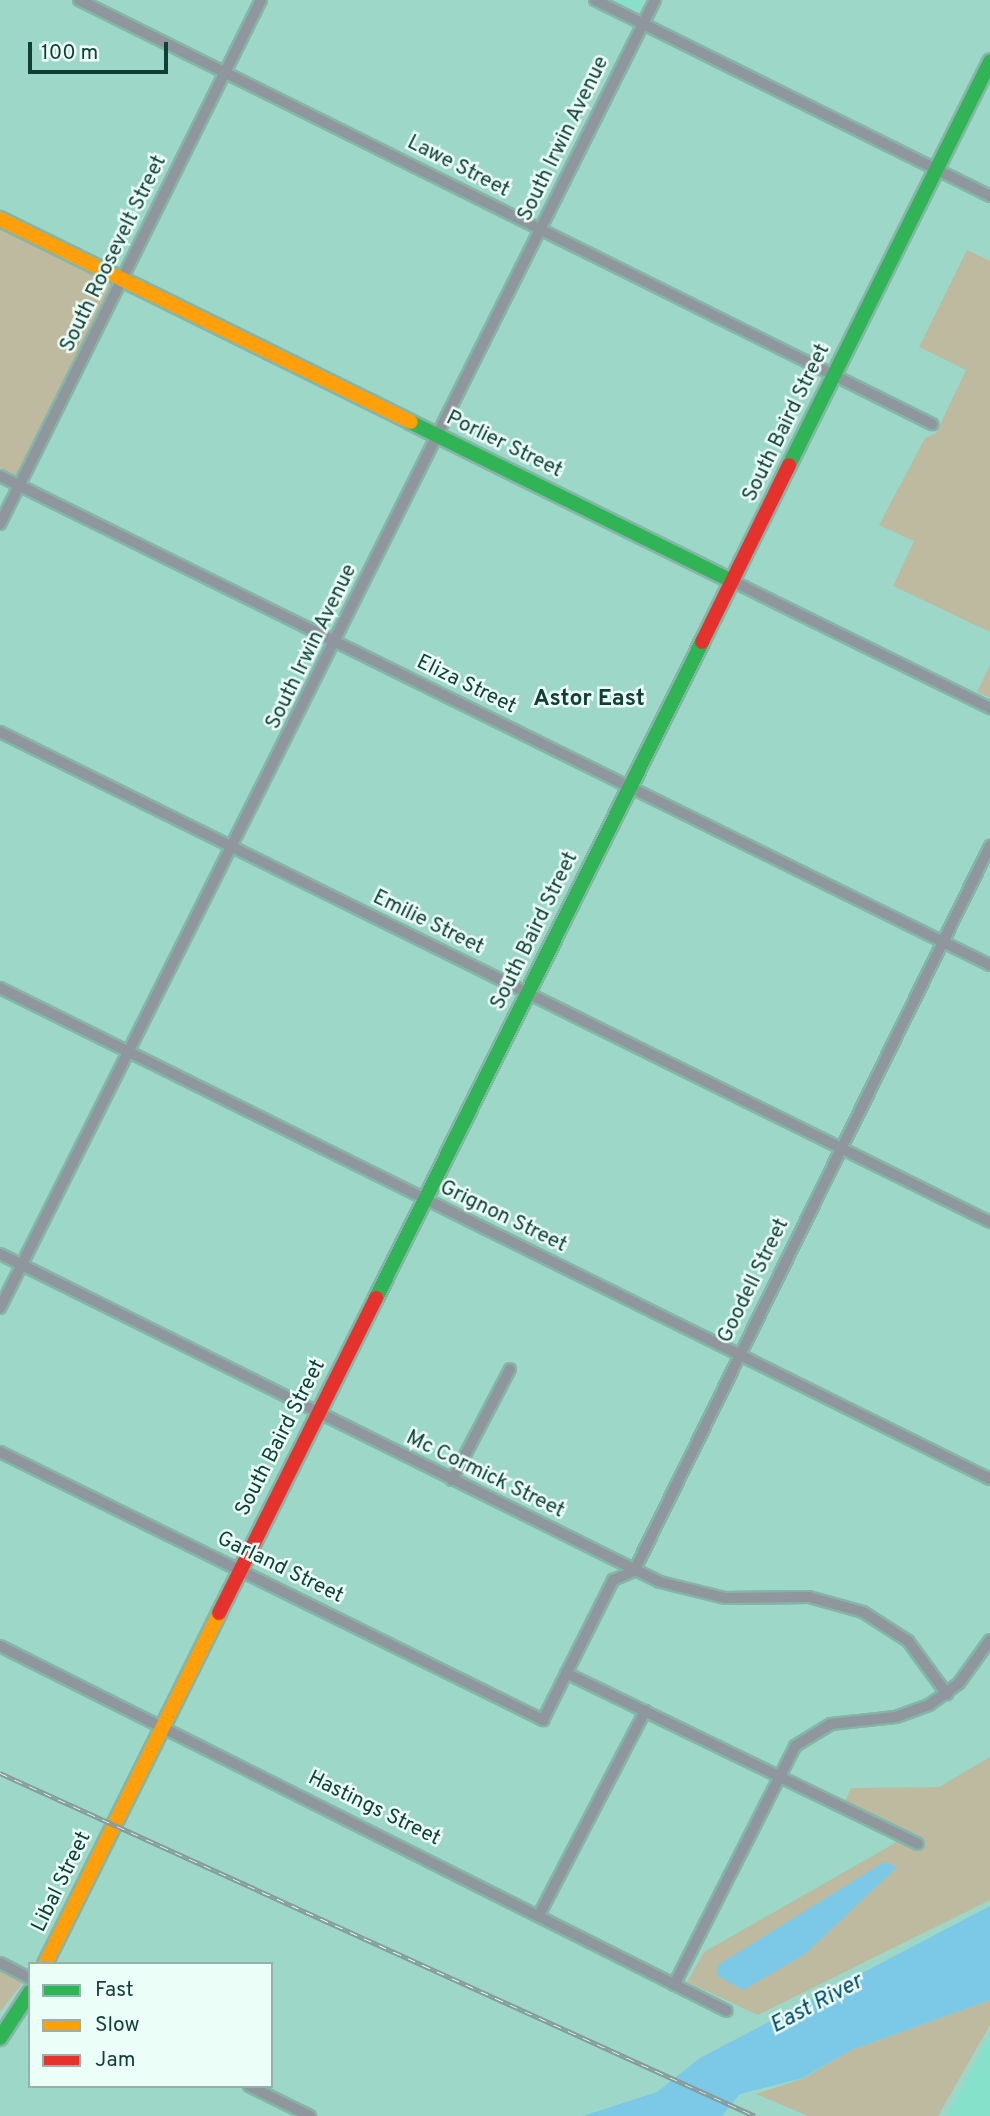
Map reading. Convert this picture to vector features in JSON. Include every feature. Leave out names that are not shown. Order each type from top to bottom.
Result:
[{"type":"street","name":"Lawe Street","points":[[79,0],[933,424]]},
{"type":"street","name":"South Roosevelt Street","points":[[0,524],[261,0]]},
{"type":"street","points":[[595,0],[990,196]]},
{"type":"street","name":"South Irwin Avenue","points":[[0,1308],[336,642],[654,0]]},
{"type":"street","name":"South Baird Street","points":[[116,1819],[990,61]]},
{"type":"street","name":"Porlier Street","points":[[0,219],[990,708]]},
{"type":"street","name":"Eliza Street","points":[[0,476],[990,965]]},
{"type":"street","name":"Emilie Street","points":[[0,732],[990,1222]]},
{"type":"street","name":"Goodell Street","points":[[543,1720],[613,1580],[635,1571],[990,846]]},
{"type":"street","name":"Grignon Street","points":[[0,988],[990,1479]]},
{"type":"street","name":"Mc Cormick Street","points":[[0,1254],[635,1571],[702,1594],[809,1597],[847,1605],[908,1641],[947,1694]]},
{"type":"street","points":[[452,1479],[510,1369]]},
{"type":"street","name":"Garland Street","points":[[0,1452],[543,1720]]},
{"type":"street","points":[[674,1985],[778,1774],[795,1746],[817,1729],[896,1717],[947,1694],[990,1640]]},
{"type":"street","name":"Hastings Street","points":[[0,1646],[540,1913],[727,2011]]},
{"type":"street","points":[[566,1673],[918,1844]]},
{"type":"street","points":[[540,1913],[645,1711]]},
{"type":"street","name":"Libal Street","points":[[46,1962],[116,1819]]},
{"type":"street","points":[[0,1963],[28,1977]]},
{"type":"street","points":[[0,2038],[28,1995]]},
{"type":"street","points":[[253,2088],[310,2116]]},
{"type":"shaded area","points":[[609,0],[645,0],[636,10]]},
{"type":"shaded area","points":[[0,228],[114,284],[18,477],[0,468]]},
{"type":"shaded area","points":[[967,250],[990,261],[990,632],[893,586],[914,541],[879,525],[925,438],[936,433],[966,370],[919,347]]},
{"type":"shaded area","points":[[990,665],[990,698],[977,692]]},
{"type":"shaded area","points":[[990,1757],[990,1900],[758,2015],[687,1982],[704,1952],[895,1843],[903,1828],[845,1801],[851,1788],[939,1787]]},
{"type":"shaded area","points":[[0,1969],[24,1981],[0,2012]]},
{"type":"shaded area","points":[[990,2000],[990,2025],[938,2116],[808,2116],[756,2094],[804,2078],[851,2050]]},
{"type":"shaded area","points":[[989,2036],[990,2116],[947,2116]]},
{"type":"water","points":[[884,1862],[897,1867],[805,1954],[743,1990],[716,1975],[718,1965]]},
{"type":"water","name":"East River","points":[[990,1906],[990,2000],[851,2050],[803,2078],[740,2094],[722,2116],[583,2116],[657,2092],[700,2058]]},
{"type":"railway","points":[[0,1773],[755,2116]]},
{"type":"traffic: fast","points":[[789,465],[990,61]]},
{"type":"traffic: fast","points":[[410,422],[732,581]]},
{"type":"traffic: fast","points":[[376,1298],[702,642]]},
{"type":"traffic: fast","points":[[0,2038],[28,1995]]},
{"type":"traffic: slow","points":[[0,219],[410,422]]},
{"type":"traffic: slow","points":[[46,1962],[219,1613]]},
{"type":"traffic: jam","points":[[702,642],[789,465]]},
{"type":"traffic: jam","points":[[219,1613],[376,1298]]},
{"type":"district","name":"Astor East","points":[[589,700]]}]
